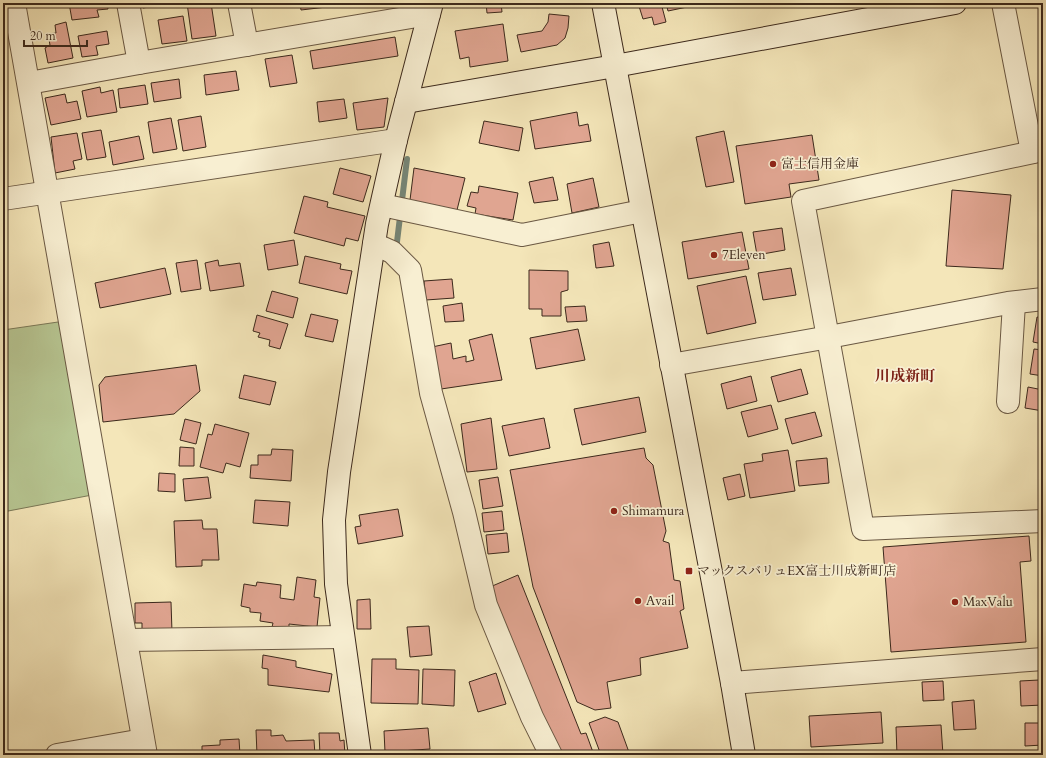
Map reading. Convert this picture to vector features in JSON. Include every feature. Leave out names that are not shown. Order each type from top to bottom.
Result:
[{"type":"street","points":[[128,3],[139,63]]},
{"type":"street","points":[[239,3],[247,45]]},
{"type":"street","points":[[603,3],[732,683],[744,755]]},
{"type":"street","points":[[406,102],[615,66],[955,3]]},
{"type":"street","points":[[1003,3],[1038,151],[803,201],[863,529],[1043,521]]},
{"type":"street","points":[[29,83],[247,45],[431,9],[396,140],[393,207],[377,224],[383,248],[339,472],[334,520],[336,584],[360,755]]},
{"type":"street","points":[[11,17],[29,83],[46,192],[144,748],[57,755]]},
{"type":"street","points":[[3,199],[396,140]]},
{"type":"street","points":[[393,207],[522,235],[642,211]]},
{"type":"street","points":[[383,248],[410,270],[431,393],[464,512],[486,605],[532,717],[551,755]]},
{"type":"street","points":[[671,365],[1043,299]]},
{"type":"street","points":[[1008,402],[1014,303]]},
{"type":"street","points":[[126,640],[343,637]]},
{"type":"street","points":[[732,683],[1043,659]]},
{"type":"green space","points":[[65,321],[92,495],[3,512],[3,330]]},
{"type":"building","points":[[69,3],[107,3],[108,9],[97,10],[99,17],[72,20]]},
{"type":"building","points":[[142,3],[172,3],[143,8]]},
{"type":"building","points":[[187,3],[211,3],[216,36],[192,39]]},
{"type":"building","points":[[300,3],[335,3],[335,6],[301,10]]},
{"type":"building","points":[[486,3],[501,3],[502,12],[487,13]]},
{"type":"building","points":[[638,3],[661,3],[666,22],[654,25],[652,17],[643,19]]},
{"type":"building","points":[[666,3],[691,3],[692,6],[668,11]]},
{"type":"building","points":[[549,14],[569,16],[565,38],[557,45],[521,52],[517,35],[542,31],[548,22]]},
{"type":"building","points":[[183,16],[187,41],[162,44],[158,20]]},
{"type":"building","points":[[66,22],[73,58],[48,63],[45,48],[50,45],[48,34],[56,33],[55,25]]},
{"type":"building","points":[[503,24],[508,61],[470,67],[469,57],[460,59],[455,31]]},
{"type":"building","points":[[107,31],[109,44],[96,46],[98,55],[82,57],[78,36]]},
{"type":"building","points":[[395,37],[398,56],[313,69],[310,51]]},
{"type":"building","points":[[292,55],[297,83],[270,87],[265,59]]},
{"type":"building","points":[[236,71],[239,90],[206,95],[204,75]]},
{"type":"building","points":[[179,79],[181,98],[154,102],[151,83]]},
{"type":"building","points":[[145,85],[148,104],[120,108],[118,89]]},
{"type":"building","points":[[100,87],[101,93],[113,90],[117,112],[87,117],[82,91]]},
{"type":"building","points":[[65,94],[67,103],[77,101],[81,119],[51,125],[45,98]]},
{"type":"building","points":[[388,98],[384,127],[357,130],[353,103]]},
{"type":"building","points":[[344,99],[347,118],[319,122],[317,102]]},
{"type":"building","points":[[577,112],[579,126],[588,124],[591,141],[535,149],[530,121]]},
{"type":"building","points":[[201,116],[206,147],[183,151],[178,120]]},
{"type":"building","points":[[171,118],[177,149],[153,153],[148,122]]},
{"type":"building","points":[[484,121],[523,128],[519,151],[479,143]]},
{"type":"building","points":[[101,130],[106,157],[87,160],[82,133]]},
{"type":"building","points":[[724,131],[734,182],[706,187],[696,137]]},
{"type":"building","points":[[77,133],[82,159],[73,161],[75,169],[55,173],[51,137]]},
{"type":"building","points":[[812,135],[819,180],[789,184],[791,197],[745,204],[736,146]]},
{"type":"building","points":[[139,136],[144,159],[113,165],[109,142]]},
{"type":"building","points":[[340,168],[371,176],[363,202],[333,194]]},
{"type":"building","points":[[414,168],[465,178],[457,210],[410,200]]},
{"type":"building","points":[[553,177],[558,200],[534,203],[529,182]]},
{"type":"building","points":[[593,178],[599,207],[572,213],[567,184]]},
{"type":"building","points":[[479,186],[518,193],[513,220],[475,214],[476,208],[467,206],[471,192],[478,193]]},
{"type":"building","points":[[952,190],[1011,195],[1003,269],[946,266]]},
{"type":"building","points":[[304,196],[328,202],[327,207],[365,216],[358,241],[346,238],[344,246],[294,233]]},
{"type":"building","points":[[782,228],[785,250],[757,255],[753,232]]},
{"type":"building","points":[[742,232],[749,269],[688,279],[682,242]]},
{"type":"building","points":[[294,240],[298,265],[268,270],[264,245]]},
{"type":"building","points":[[609,242],[614,266],[596,268],[593,245]]},
{"type":"building","points":[[305,256],[341,264],[340,269],[352,271],[347,294],[299,283]]},
{"type":"building","points":[[197,260],[201,289],[181,292],[176,263]]},
{"type":"building","points":[[218,260],[219,266],[240,263],[244,286],[210,291],[205,263]]},
{"type":"building","points":[[165,268],[171,294],[100,308],[95,283]]},
{"type":"building","points":[[791,268],[796,295],[763,300],[758,273]]},
{"type":"building","points":[[529,270],[568,271],[568,290],[561,292],[561,316],[542,316],[542,309],[529,309]]},
{"type":"building","points":[[746,276],[756,323],[707,334],[697,286]]},
{"type":"building","points":[[452,279],[454,298],[426,300],[424,281]]},
{"type":"building","points":[[272,291],[298,298],[293,318],[266,311]]},
{"type":"building","points":[[462,303],[464,321],[445,322],[443,306]]},
{"type":"building","points":[[585,306],[587,321],[567,322],[565,307]]},
{"type":"building","points":[[311,314],[338,320],[333,342],[305,336]]},
{"type":"building","points":[[257,315],[288,324],[280,349],[269,346],[270,340],[258,337],[260,333],[253,331]]},
{"type":"building","points":[[1037,317],[1043,318],[1043,344],[1033,342]]},
{"type":"building","points":[[578,329],[585,360],[536,369],[530,338]]},
{"type":"building","points":[[492,334],[502,380],[441,389],[432,347],[451,343],[453,359],[466,356],[466,362],[474,360],[469,340]]},
{"type":"building","points":[[1034,349],[1043,350],[1043,376],[1030,374]]},
{"type":"building","points":[[196,365],[200,391],[174,414],[103,422],[99,385],[105,377]]},
{"type":"building","points":[[801,369],[808,394],[778,402],[771,377]]},
{"type":"building","points":[[244,375],[276,382],[270,405],[239,398]]},
{"type":"building","points":[[751,376],[757,401],[727,409],[721,384]]},
{"type":"building","points":[[1028,387],[1043,390],[1043,411],[1025,408]]},
{"type":"building","points":[[639,397],[646,432],[582,445],[574,409]]},
{"type":"building","points":[[771,405],[778,429],[748,437],[741,412]]},
{"type":"building","points":[[815,412],[822,436],[792,444],[785,419]]},
{"type":"building","points":[[491,418],[497,469],[467,472],[461,424]]},
{"type":"building","points":[[544,418],[550,448],[509,456],[502,426]]},
{"type":"building","points":[[185,419],[201,423],[196,444],[180,440]]},
{"type":"building","points":[[215,424],[249,433],[240,467],[226,463],[223,473],[200,467],[208,434],[212,435]]},
{"type":"building","points":[[180,447],[194,448],[194,466],[179,466]]},
{"type":"building","points":[[644,448],[646,458],[653,465],[666,531],[663,541],[669,543],[674,580],[680,581],[684,609],[680,611],[688,648],[640,658],[641,675],[607,682],[611,708],[595,710],[577,702],[533,587],[510,470]]},
{"type":"building","points":[[272,449],[293,450],[291,481],[250,478],[251,465],[258,465],[258,455],[271,455]]},
{"type":"building","points":[[788,450],[795,491],[750,498],[744,464],[763,461],[762,454]]},
{"type":"building","points":[[827,458],[829,483],[799,486],[796,461]]},
{"type":"building","points":[[159,473],[175,474],[175,492],[158,491]]},
{"type":"building","points":[[740,474],[745,496],[728,500],[723,478]]},
{"type":"building","points":[[208,477],[211,498],[185,501],[183,479]]},
{"type":"building","points":[[498,477],[503,506],[483,509],[479,480]]},
{"type":"building","points":[[255,500],[290,502],[288,526],[253,523]]},
{"type":"building","points":[[398,509],[403,536],[358,544],[355,527],[361,526],[359,515]]},
{"type":"building","points":[[502,511],[504,530],[484,532],[482,513]]},
{"type":"building","points":[[202,520],[203,529],[217,529],[219,560],[202,560],[202,566],[176,567],[174,521]]},
{"type":"building","points":[[507,533],[509,552],[488,554],[486,535]]},
{"type":"building","name":"MaxValu","points":[[1029,536],[1031,561],[1020,562],[1026,642],[891,652],[883,547]]},
{"type":"building","points":[[518,575],[581,734],[586,733],[594,755],[558,755],[490,587]]},
{"type":"building","points":[[297,577],[316,580],[314,597],[320,598],[317,627],[289,624],[289,629],[272,627],[273,623],[260,621],[261,613],[250,612],[250,608],[241,606],[244,584],[256,586],[257,582],[281,585],[280,598],[294,600]]},
{"type":"building","points":[[370,599],[371,629],[357,629],[357,600]]},
{"type":"building","points":[[171,602],[172,632],[142,632],[142,623],[135,623],[135,603]]},
{"type":"building","points":[[429,626],[432,655],[410,657],[407,627]]},
{"type":"building","points":[[263,655],[296,661],[296,667],[332,674],[329,692],[268,685],[268,669],[262,668]]},
{"type":"building","points":[[372,659],[396,659],[396,669],[419,670],[418,704],[371,703]]},
{"type":"building","points":[[423,669],[455,670],[454,706],[422,704]]},
{"type":"building","points":[[496,673],[506,704],[478,712],[469,682]]},
{"type":"building","points":[[1039,680],[1040,688],[1043,688],[1043,705],[1021,706],[1020,681]]},
{"type":"building","points":[[943,681],[944,700],[923,701],[922,682]]},
{"type":"building","points":[[974,700],[976,729],[954,730],[952,702]]},
{"type":"building","points":[[881,712],[883,743],[811,747],[809,716]]},
{"type":"building","points":[[605,717],[618,722],[630,755],[601,755],[589,723]]},
{"type":"building","points":[[1025,723],[1043,723],[1043,745],[1025,746]]},
{"type":"building","points":[[941,725],[943,755],[897,755],[896,727]]},
{"type":"building","points":[[428,728],[430,749],[385,752],[384,731]]},
{"type":"building","points":[[256,730],[271,730],[271,736],[283,735],[286,741],[314,740],[315,755],[257,755]]},
{"type":"building","points":[[319,733],[339,733],[340,741],[344,740],[345,755],[320,755]]},
{"type":"building","points":[[239,739],[240,755],[190,755],[189,751],[202,751],[202,746],[220,745],[220,740]]},
{"type":"waterway","points":[[396,250],[407,159]]},
{"type":"place","name":"富士信用金庫","points":[[773,164]]},
{"type":"place","name":"7Eleven","points":[[714,255]]},
{"type":"place","name":"Shimamura","points":[[614,511]]},
{"type":"place","name":"マックスバリュEX富士川成新町店","points":[[689,571]]},
{"type":"place","name":"Avail","points":[[638,601]]},
{"type":"place","name":"MaxValu","points":[[955,602]]},
{"type":"district","name":"川成新町","points":[[905,376]]}]
